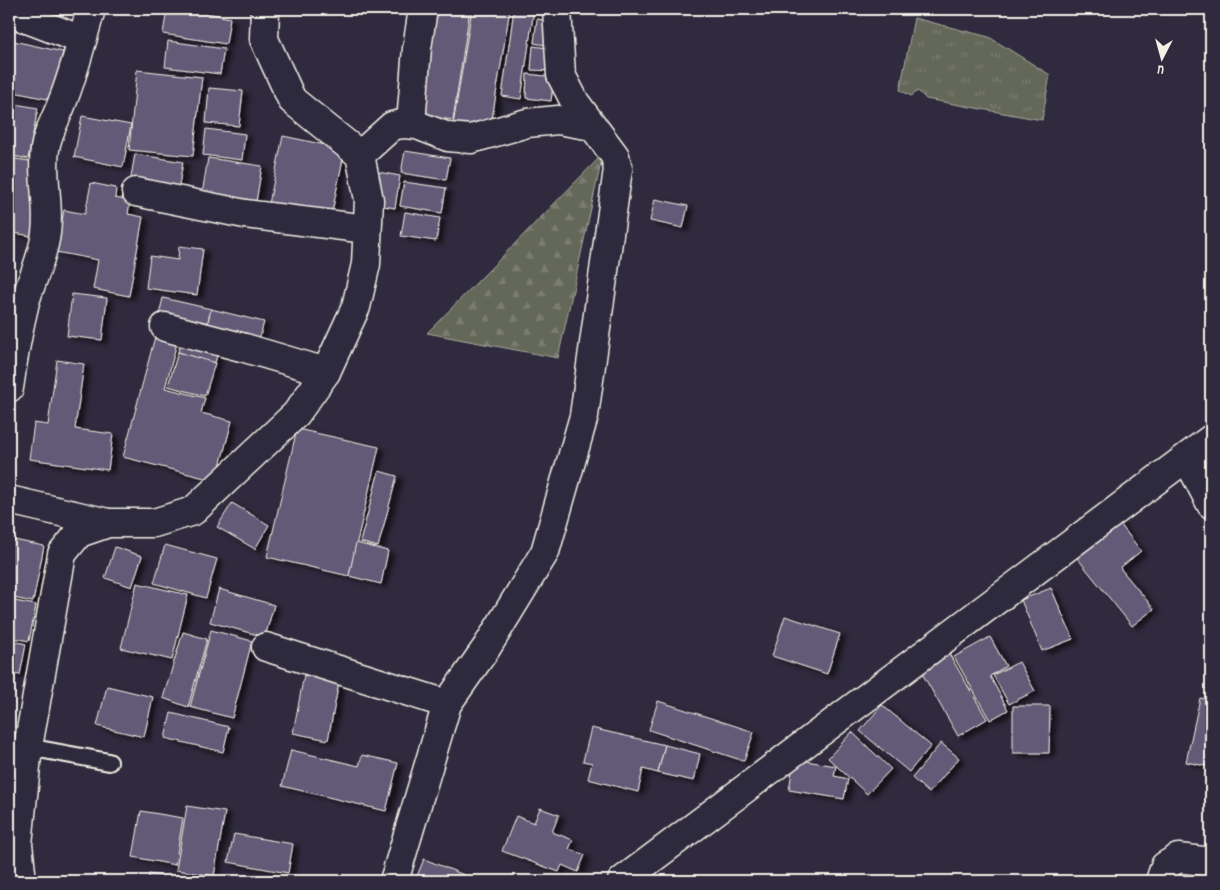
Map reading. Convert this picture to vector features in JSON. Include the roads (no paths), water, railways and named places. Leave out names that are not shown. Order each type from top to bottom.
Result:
[{"type":"street","points":[[9,388],[17,334],[40,260],[46,232],[46,198],[43,176],[45,148],[50,128],[62,104],[91,9]]},
{"type":"street","points":[[9,500],[108,523],[154,523],[193,511],[296,414],[326,372],[356,307],[366,264],[369,200],[360,154],[292,100],[264,39],[266,9]]},
{"type":"street","points":[[410,123],[417,48],[423,9]]},
{"type":"street","points":[[394,881],[447,704],[487,647],[545,552],[584,416],[618,169],[615,156],[575,102],[561,75],[557,9]]},
{"type":"street","points":[[9,12],[82,40]]},
{"type":"street","points":[[360,154],[392,126],[410,123],[448,137],[472,139],[527,123],[558,120],[592,126]]},
{"type":"street","points":[[136,192],[245,214],[368,229]]},
{"type":"street","points":[[165,327],[326,372]]},
{"type":"street","points":[[622,881],[1211,439]]},
{"type":"street","points":[[1188,458],[1211,504]]},
{"type":"street","points":[[22,881],[18,844],[28,747],[62,554],[79,533],[108,523]]},
{"type":"street","points":[[266,647],[447,704]]},
{"type":"street","points":[[1160,881],[1165,866],[1178,858],[1211,862]]},
{"type":"lane","points":[[28,747],[109,762]]}]
